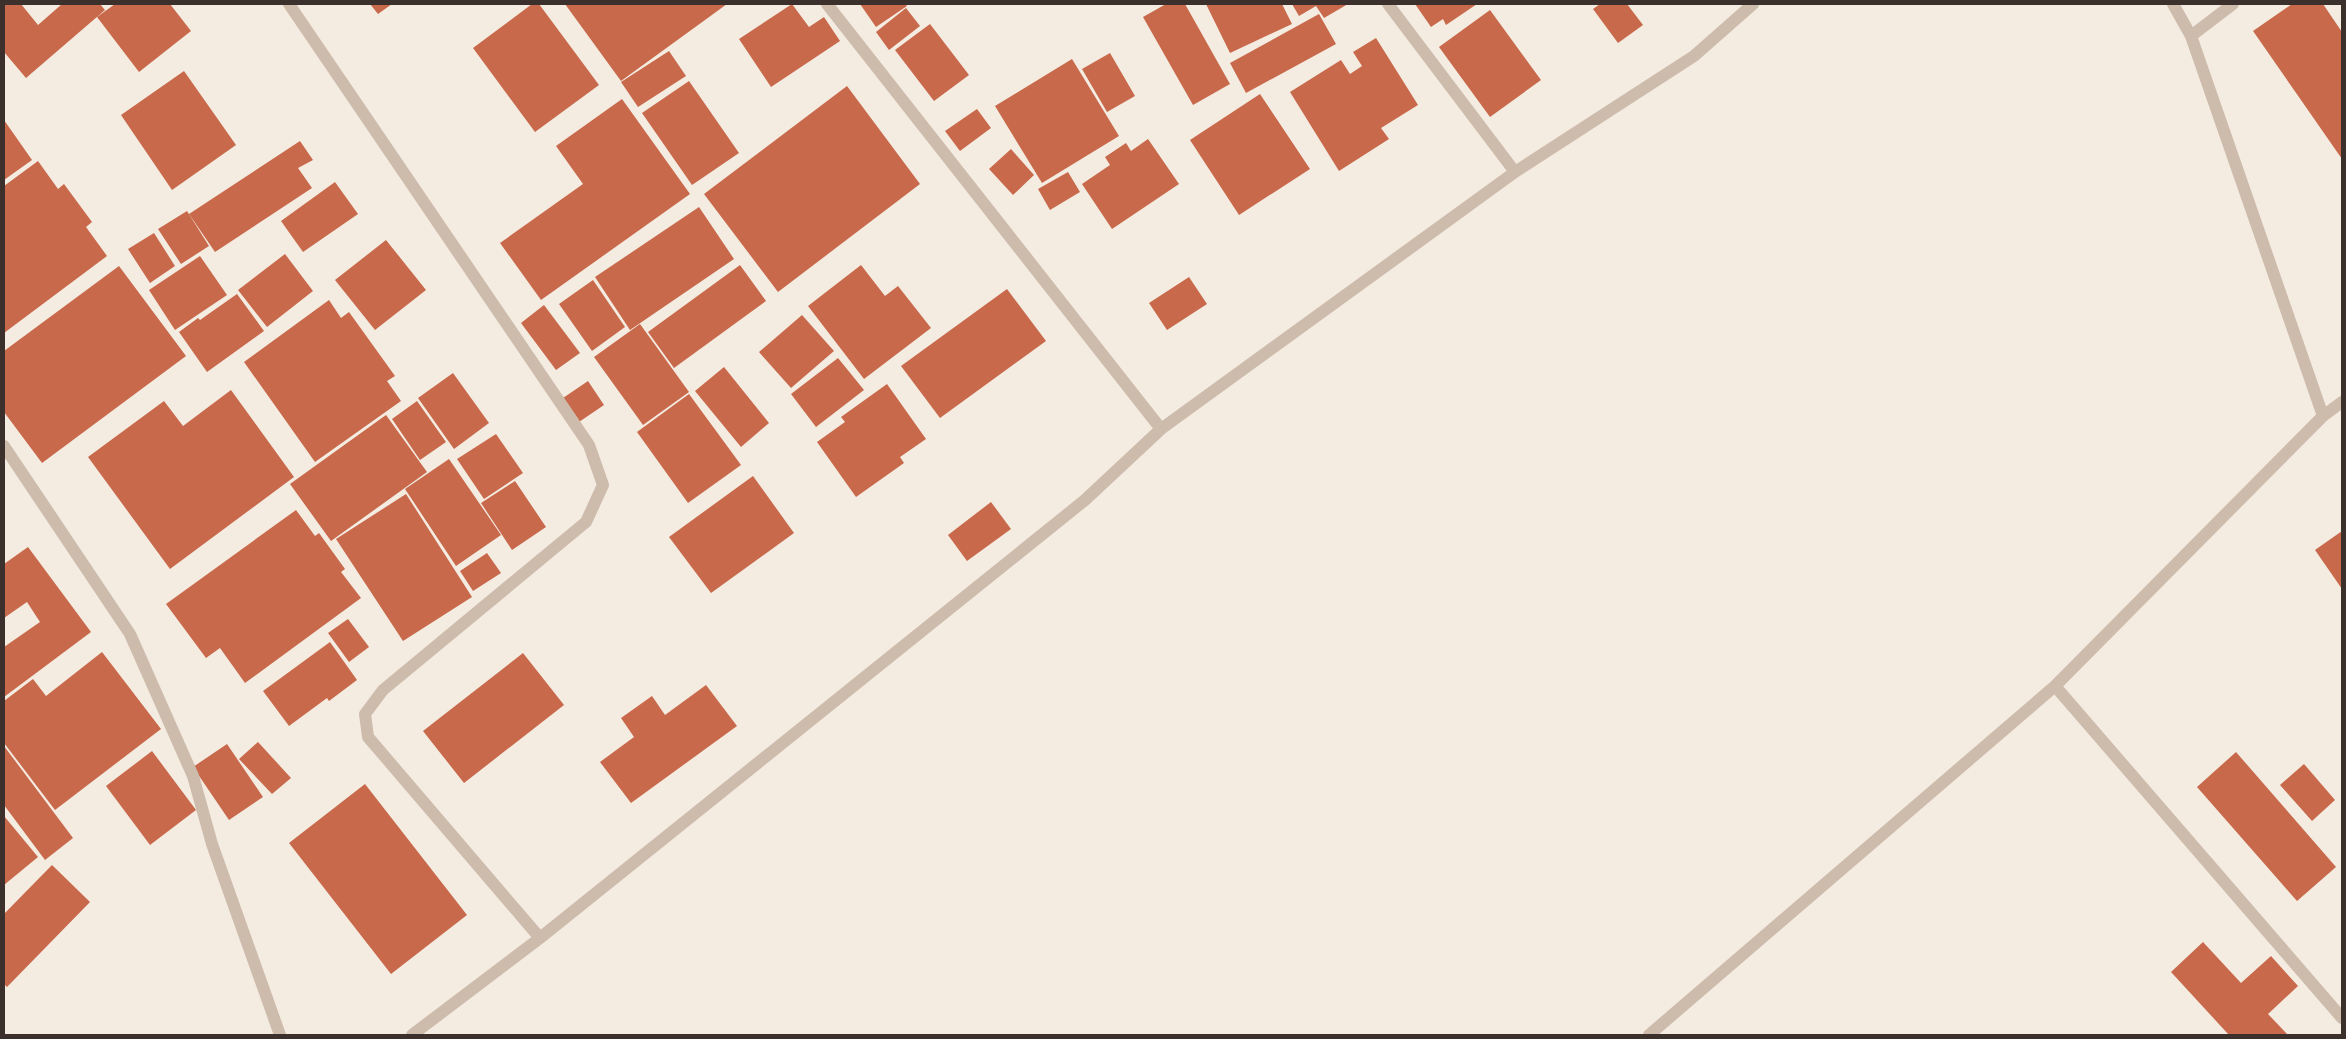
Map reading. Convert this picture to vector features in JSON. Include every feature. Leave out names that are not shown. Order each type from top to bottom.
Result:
[{"type":"street","points":[[289,4],[589,445],[603,485],[586,522],[383,690],[365,714],[368,737],[540,938]]},
{"type":"street","points":[[827,4],[1161,429]]},
{"type":"street","points":[[1388,4],[1515,172]]},
{"type":"street","points":[[412,1035],[540,938],[1085,500],[1161,429],[1515,172],[1694,56],[1752,4]]},
{"type":"street","points":[[2173,4],[2190,36],[2323,416]]},
{"type":"street","points":[[2190,36],[2233,4]]},
{"type":"street","points":[[1649,1035],[2055,686],[2323,416],[2342,402]]},
{"type":"street","points":[[4,446],[130,634],[193,776],[212,844],[280,1035]]},
{"type":"street","points":[[2055,686],[2342,1018]]},
{"type":"building","points":[[4,4],[21,4],[38,25],[62,4],[100,4],[105,10],[26,78],[4,52]]},
{"type":"building","points":[[115,4],[170,4],[191,31],[139,72],[97,17]]},
{"type":"building","points":[[370,4],[392,4],[378,14]]},
{"type":"building","points":[[532,4],[539,4],[599,85],[535,132],[473,48]]},
{"type":"building","points":[[565,4],[727,4],[621,81]]},
{"type":"building","points":[[792,4],[809,27],[824,17],[840,41],[771,87],[739,39]]},
{"type":"building","points":[[860,4],[905,4],[907,6],[876,27]]},
{"type":"building","points":[[1166,4],[1185,4],[1230,84],[1193,105],[1143,17]]},
{"type":"building","points":[[1206,4],[1282,4],[1292,24],[1230,53]]},
{"type":"building","points":[[1292,4],[1348,4],[1324,18],[1316,6],[1299,16]]},
{"type":"building","points":[[1415,4],[1477,4],[1446,25],[1443,19],[1431,27]]},
{"type":"building","points":[[1600,4],[1627,4],[1643,25],[1618,43],[1593,9]]},
{"type":"building","points":[[2292,4],[2323,4],[2342,32],[2342,159],[2253,31]]},
{"type":"building","points":[[906,8],[920,26],[889,50],[876,32]]},
{"type":"building","points":[[1490,10],[1541,80],[1490,117],[1439,47]]},
{"type":"building","points":[[1319,14],[1336,44],[1246,93],[1230,63]]},
{"type":"building","points":[[930,24],[969,75],[934,101],[895,50]]},
{"type":"building","points":[[1376,38],[1418,105],[1381,128],[1389,139],[1339,171],[1290,92],[1341,60],[1350,74],[1362,66],[1353,52]]},
{"type":"building","points":[[669,51],[686,76],[638,107],[621,82]]},
{"type":"building","points":[[1110,53],[1135,96],[1107,112],[1082,69]]},
{"type":"building","points":[[1072,59],[1119,136],[1042,183],[995,106]]},
{"type":"building","points":[[184,71],[236,145],[172,190],[121,115]]},
{"type":"building","points":[[689,81],[739,153],[692,185],[642,113]]},
{"type":"building","points":[[847,86],[920,184],[778,292],[704,194]]},
{"type":"building","points":[[1260,94],[1310,169],[1239,215],[1190,140]]},
{"type":"building","points":[[622,99],[690,194],[541,300],[500,243],[583,184],[556,146]]},
{"type":"building","points":[[977,109],[991,128],[960,151],[945,131]]},
{"type":"building","points":[[4,120],[32,160],[4,180]]},
{"type":"building","points":[[1148,139],[1179,184],[1112,229],[1082,184],[1110,165],[1105,157],[1126,143],[1131,151]]},
{"type":"building","points":[[300,141],[313,160],[298,168],[312,188],[215,252],[189,214]]},
{"type":"building","points":[[1011,149],[1034,175],[1013,195],[989,169]]},
{"type":"building","points":[[38,161],[58,189],[64,184],[92,222],[86,227],[107,256],[4,333],[4,186]]},
{"type":"building","points":[[1068,172],[1080,192],[1050,210],[1038,189]]},
{"type":"building","points":[[335,182],[358,214],[303,252],[281,221]]},
{"type":"building","points":[[699,207],[734,259],[630,330],[595,277]]},
{"type":"building","points":[[187,211],[209,246],[181,264],[158,229]]},
{"type":"building","points":[[154,233],[175,266],[150,283],[128,249]]},
{"type":"building","points":[[386,240],[426,290],[375,330],[335,280]]},
{"type":"building","points":[[285,254],[313,291],[267,327],[238,290]]},
{"type":"building","points":[[200,256],[227,295],[175,330],[149,290]]},
{"type":"building","points":[[740,265],[766,301],[674,368],[648,332]]},
{"type":"building","points":[[861,265],[885,296],[898,286],[931,328],[864,379],[808,306]]},
{"type":"building","points":[[119,266],[186,356],[42,463],[4,412],[4,351]]},
{"type":"building","points":[[1189,277],[1207,304],[1167,330],[1149,303]]},
{"type":"building","points":[[593,280],[625,327],[592,351],[559,304]]},
{"type":"building","points":[[1007,289],[1046,341],[940,418],[901,366]]},
{"type":"building","points":[[237,294],[264,331],[207,372],[179,332]]},
{"type":"building","points":[[329,300],[341,318],[349,312],[395,376],[387,381],[401,401],[315,462],[244,362]]},
{"type":"building","points":[[544,305],[580,353],[556,370],[521,323]]},
{"type":"building","points":[[802,315],[834,351],[791,388],[759,352]]},
{"type":"building","points":[[640,324],[689,392],[643,425],[594,357]]},
{"type":"building","points":[[838,358],[864,390],[816,427],[791,394]]},
{"type":"building","points":[[724,367],[769,423],[741,447],[695,391]]},
{"type":"building","points":[[453,373],[489,423],[454,449],[418,398]]},
{"type":"building","points":[[588,381],[604,405],[579,422],[563,398]]},
{"type":"building","points":[[887,384],[926,439],[900,457],[904,463],[856,497],[817,442],[845,422],[841,417]]},
{"type":"building","points":[[231,390],[294,477],[170,569],[88,457],[164,401],[183,426]]},
{"type":"building","points":[[689,394],[741,465],[688,503],[637,432]]},
{"type":"building","points":[[417,401],[446,442],[420,460],[392,419]]},
{"type":"building","points":[[386,415],[427,472],[331,541],[290,484]]},
{"type":"building","points":[[496,434],[523,473],[484,499],[457,459]]},
{"type":"building","points":[[449,459],[501,535],[456,566],[405,489]]},
{"type":"building","points":[[753,476],[794,533],[711,593],[669,537]]},
{"type":"building","points":[[515,481],[546,527],[512,550],[481,503]]},
{"type":"building","points":[[406,494],[472,597],[403,641],[336,539]]},
{"type":"building","points":[[991,502],[1011,529],[967,561],[948,535]]},
{"type":"building","points":[[296,510],[315,536],[319,533],[345,569],[341,572],[361,598],[245,683],[220,648],[206,658],[166,604]]},
{"type":"building","points":[[2342,531],[2342,589],[2315,550]]},
{"type":"building","points":[[28,547],[91,632],[4,697],[4,647],[40,622],[27,602],[4,618],[4,564]]},
{"type":"building","points":[[487,553],[501,573],[473,591],[460,571]]},
{"type":"building","points":[[348,619],[369,647],[349,662],[328,633]]},
{"type":"building","points":[[330,642],[357,680],[329,701],[327,698],[289,726],[263,691]]},
{"type":"building","points":[[102,652],[161,729],[55,810],[4,743],[4,701],[33,679],[46,696]]},
{"type":"building","points":[[523,653],[564,705],[464,783],[423,731]]},
{"type":"building","points":[[706,685],[737,726],[631,803],[600,762],[634,737],[621,718],[652,696],[665,715]]},
{"type":"building","points":[[258,742],[291,778],[272,794],[239,759]]},
{"type":"building","points":[[227,744],[263,797],[229,820],[193,767]]},
{"type":"building","points":[[4,746],[73,838],[45,860],[4,805]]},
{"type":"building","points":[[152,751],[196,810],[150,845],[106,786]]},
{"type":"building","points":[[2236,752],[2336,867],[2297,901],[2197,787]]},
{"type":"building","points":[[2304,764],[2335,800],[2312,821],[2280,785]]},
{"type":"building","points":[[365,784],[467,915],[391,974],[289,843]]},
{"type":"building","points":[[4,816],[38,857],[4,885]]},
{"type":"building","points":[[52,865],[90,902],[7,987],[4,984],[4,914]]},
{"type":"building","points":[[2203,942],[2241,983],[2271,956],[2298,986],[2268,1014],[2288,1035],[2229,1035],[2171,972]]}]
